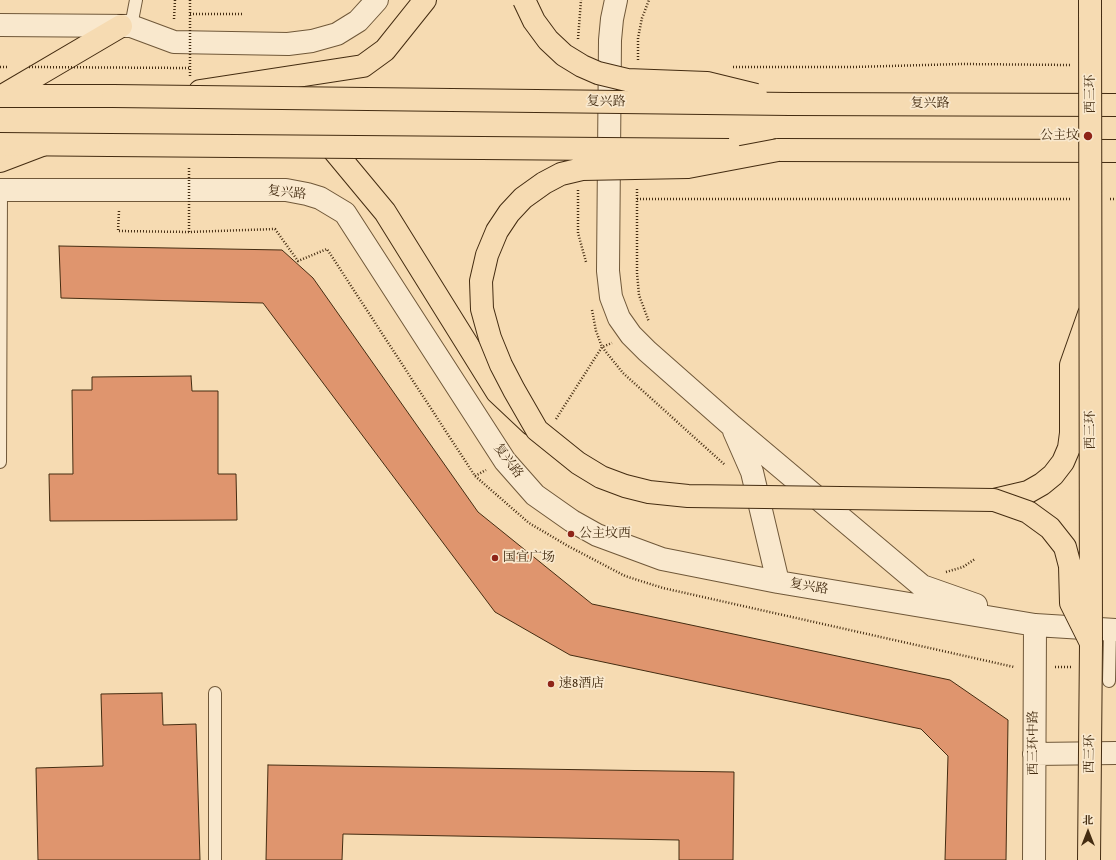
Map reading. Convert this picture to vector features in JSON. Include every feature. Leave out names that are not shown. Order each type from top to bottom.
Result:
[{"type":"main road","points":[[162,96],[363,66],[385,50],[425,0]]},
{"type":"main road","points":[[524,0],[534,21],[548,40],[564,55],[582,66],[598,73],[627,80],[707,83],[790,104]]},
{"type":"main road","name":"西三环","points":[[1089,860],[1091,642],[1090,0]]},
{"type":"main road","points":[[1,96],[126,26]]},
{"type":"main road","name":"复兴路","points":[[1,96],[162,96],[790,104],[1116,106]]},
{"type":"main road","points":[[0,144],[1116,151]]},
{"type":"main road","points":[[0,161],[44,144]]},
{"type":"main road","points":[[331,147],[384,212],[497,392],[537,430],[578,463],[601,477],[625,486],[649,492],[688,496],[994,500],[1028,492],[1042,484],[1053,475],[1063,462],[1069,448],[1071,433],[1071,365],[1091,310]]},
{"type":"main road","points":[[537,430],[501,365],[490,338],[482,309],[481,282],[488,255],[496,232],[509,213],[524,198],[544,183],[568,172],[582,169],[688,167],[778,150]]},
{"type":"main road","points":[[994,500],[1028,512],[1050,528],[1064,548],[1070,566],[1071,603],[1091,642]]},
{"type":"street","points":[[0,25],[126,26],[174,42],[288,44],[312,41],[337,34],[358,21],[377,0]]},
{"type":"street","points":[[616,0],[610,40],[608,271],[611,298],[619,318],[631,335],[646,351],[732,426],[922,586],[1035,625]]},
{"type":"street","name":"复兴路","points":[[0,190],[286,190],[320,198],[344,212],[505,460],[534,494],[572,521],[597,535],[662,559],[778,582],[1035,625],[1113,630]]},
{"type":"street","points":[[732,426],[752,472],[778,582]]},
{"type":"street","name":"西三环中路","points":[[1034,860],[1035,625]]},
{"type":"street","points":[[1034,754],[1116,753]]},
{"type":"lane","points":[[126,26],[136,0]]},
{"type":"lane","points":[[0,190],[0,462]]},
{"type":"lane","points":[[1109,681],[1113,630]]},
{"type":"lane","points":[[215,693],[215,860]]},
{"type":"path","points":[[638,66],[638,38],[642,18],[649,0]]},
{"type":"path","points":[[190,14],[244,14]]},
{"type":"path","points":[[726,66],[853,67],[962,64],[1078,65]]},
{"type":"path","points":[[29,67],[190,68]]},
{"type":"path","points":[[637,183],[637,273],[639,295],[651,327]]},
{"type":"path","points":[[637,199],[1076,199]]},
{"type":"path","points":[[1108,199],[1116,199]]},
{"type":"path","points":[[118,232],[189,232],[275,229],[298,261],[327,249],[475,476],[529,523]]},
{"type":"path","points":[[944,573],[963,567],[975,559]]},
{"type":"path","points":[[663,588],[1016,667],[1109,667]]},
{"type":"building","name":"国宜广场","points":[[59,246],[282,250],[313,278],[478,512],[592,604],[950,680],[1008,720],[1006,860],[945,860],[948,756],[921,729],[570,655],[495,612],[263,303],[61,298]]},
{"type":"building","points":[[191,376],[192,391],[218,391],[218,474],[236,474],[237,520],[50,521],[49,474],[73,474],[72,390],[92,390],[92,377]]},
{"type":"building","points":[[162,693],[163,725],[196,724],[200,860],[38,860],[36,768],[103,766],[101,694]]},
{"type":"building","points":[[268,765],[734,772],[733,860],[679,860],[679,840],[343,834],[342,860],[266,860]]},
{"type":"place","name":"公主坟","points":[[1088,136]]},
{"type":"place","name":"公主坟西","points":[[571,534]]},
{"type":"place","name":"国宜广场","points":[[495,558]]},
{"type":"place","name":"速8酒店","points":[[551,684]]}]
